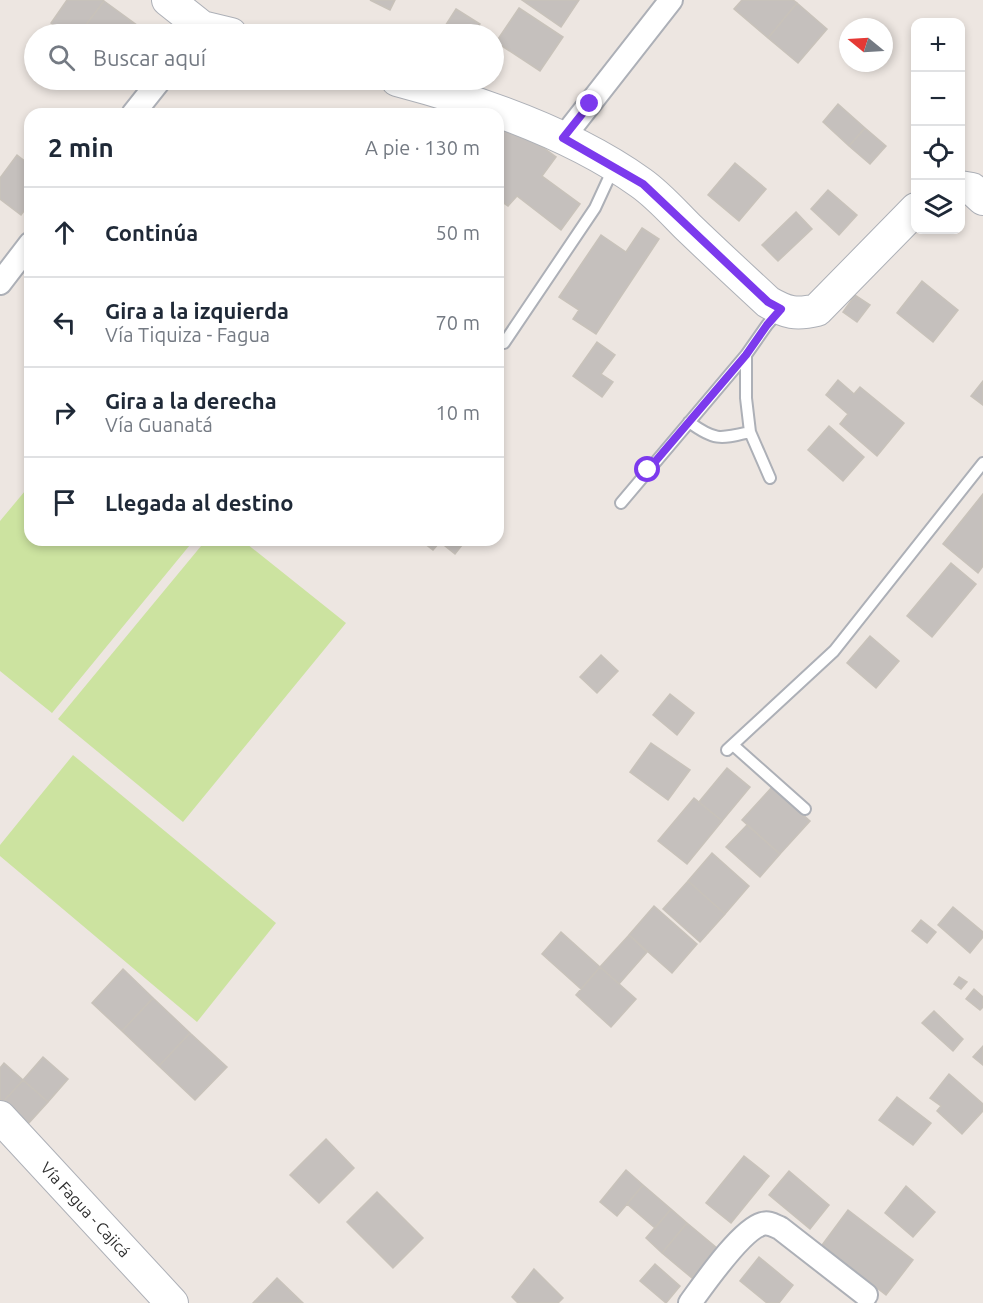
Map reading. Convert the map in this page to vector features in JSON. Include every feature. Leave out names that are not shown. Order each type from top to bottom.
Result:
[{"type":"street","points":[[168,0],[199,24]]},
{"type":"street","points":[[563,138],[671,0]]},
{"type":"street","points":[[138,108],[152,90]]},
{"type":"street","points":[[422,90],[484,108]]},
{"type":"street","points":[[504,114],[563,138],[643,184],[768,302],[798,314],[817,309],[911,213]]},
{"type":"street","points":[[965,188],[972,189],[983,199]]},
{"type":"street","points":[[0,283],[24,252]]},
{"type":"street","name":"Vía Fagua - Cajicá","points":[[0,1117],[172,1303]]},
{"type":"street","points":[[690,1303],[736,1244],[759,1224],[769,1223],[780,1228],[866,1294]]},
{"type":"lane","points":[[504,343],[595,208],[614,166]]},
{"type":"lane","points":[[621,503],[746,355],[781,309]]},
{"type":"lane","points":[[746,355],[746,398],[750,432],[770,478]]},
{"type":"lane","points":[[689,422],[707,435],[725,438],[750,432]]},
{"type":"lane","points":[[805,808],[730,748],[834,651],[983,463]]},
{"type":"green space","points":[[24,492],[24,546],[189,546],[52,713],[0,671],[0,521]]},
{"type":"green space","points":[[201,546],[250,546],[346,623],[183,822],[58,719]]},
{"type":"green space","points":[[73,755],[276,923],[197,1022],[0,856],[0,845]]},
{"type":"building","points":[[67,0],[104,1],[87,24],[51,23]]},
{"type":"building","points":[[370,0],[395,0],[390,10]]},
{"type":"building","points":[[522,0],[579,0],[561,27]]},
{"type":"building","points":[[742,0],[793,0],[797,3],[768,38],[734,9]]},
{"type":"building","points":[[104,1],[135,24],[87,24]]},
{"type":"building","points":[[797,3],[827,29],[798,63],[768,38]]},
{"type":"building","points":[[519,8],[563,37],[540,71],[504,47],[504,30]]},
{"type":"building","points":[[456,9],[480,24],[446,24]]},
{"type":"building","points":[[838,104],[865,128],[849,146],[823,122]]},
{"type":"building","points":[[504,119],[556,157],[542,176],[580,204],[561,230],[517,196],[508,206],[504,203]]},
{"type":"building","points":[[865,128],[886,146],[870,164],[849,146]]},
{"type":"building","points":[[17,155],[24,160],[24,211],[21,215],[0,199],[0,178]]},
{"type":"building","points":[[735,163],[766,189],[739,221],[708,195]]},
{"type":"building","points":[[828,190],[857,215],[839,235],[811,209]]},
{"type":"building","points":[[796,212],[812,229],[778,261],[762,245]]},
{"type":"building","points":[[642,228],[659,239],[596,334],[573,319],[579,310],[559,297],[601,235],[626,252]]},
{"type":"building","points":[[922,281],[958,310],[933,342],[897,313]]},
{"type":"building","points":[[855,295],[870,305],[857,322],[843,312]]},
{"type":"building","points":[[597,342],[615,355],[601,374],[613,382],[602,397],[573,376]]},
{"type":"building","points":[[838,380],[854,394],[860,387],[904,423],[877,456],[840,424],[848,414],[826,395]]},
{"type":"building","points":[[983,381],[983,405],[971,396]]},
{"type":"building","points":[[829,426],[864,457],[843,481],[808,450]]},
{"type":"building","points":[[983,494],[983,566],[978,573],[943,544]]},
{"type":"building","points":[[445,546],[461,546],[455,554]]},
{"type":"building","points":[[951,563],[976,584],[932,637],[907,616]]},
{"type":"building","points":[[870,636],[899,661],[876,688],[847,663]]},
{"type":"building","points":[[601,655],[618,671],[597,693],[580,677]]},
{"type":"building","points":[[670,694],[694,713],[677,735],[653,715]]},
{"type":"building","points":[[651,743],[690,770],[668,800],[630,772]]},
{"type":"building","points":[[727,768],[750,787],[722,821],[699,802]]},
{"type":"building","points":[[772,787],[810,821],[780,854],[742,820]]},
{"type":"building","points":[[694,798],[722,821],[687,864],[658,841]]},
{"type":"building","points":[[747,825],[780,854],[760,877],[726,847]]},
{"type":"building","points":[[712,853],[749,886],[725,914],[688,881]]},
{"type":"building","points":[[688,881],[725,914],[700,942],[663,909]]},
{"type":"building","points":[[654,906],[697,944],[672,973],[629,935]]},
{"type":"building","points":[[953,907],[983,932],[983,937],[970,953],[938,925]]},
{"type":"building","points":[[921,920],[936,932],[927,943],[912,931]]},
{"type":"building","points":[[561,932],[600,967],[581,989],[542,954]]},
{"type":"building","points":[[629,935],[647,952],[619,984],[600,967]]},
{"type":"building","points":[[600,967],[636,999],[611,1027],[576,995]]},
{"type":"building","points":[[123,969],[153,998],[122,1031],[92,1003]]},
{"type":"building","points":[[959,977],[967,982],[961,989],[954,984]]},
{"type":"building","points":[[974,989],[983,997],[983,1007],[980,1010],[966,999]]},
{"type":"building","points":[[153,998],[190,1033],[159,1066],[122,1031]]},
{"type":"building","points":[[934,1011],[963,1039],[953,1051],[922,1023]]},
{"type":"building","points":[[190,1033],[227,1067],[195,1100],[159,1066]]},
{"type":"building","points":[[983,1046],[983,1065],[973,1057]]},
{"type":"building","points":[[43,1057],[68,1079],[48,1102],[23,1080]]},
{"type":"building","points":[[4,1063],[23,1080],[3,1102],[0,1099],[0,1068]]},
{"type":"building","points":[[949,1074],[983,1104],[983,1111],[962,1134],[937,1111],[941,1106],[930,1098]]},
{"type":"building","points":[[23,1080],[48,1102],[28,1124],[3,1102]]},
{"type":"building","points":[[897,1097],[931,1123],[913,1145],[879,1120]]},
{"type":"building","points":[[326,1139],[354,1168],[319,1203],[290,1175]]},
{"type":"building","points":[[744,1156],[769,1176],[731,1223],[706,1203]]},
{"type":"building","points":[[626,1170],[643,1185],[617,1216],[600,1202]]},
{"type":"building","points":[[789,1171],[829,1205],[810,1229],[769,1195]]},
{"type":"building","points":[[643,1185],[671,1209],[655,1228],[627,1204]]},
{"type":"building","points":[[906,1186],[935,1212],[913,1237],[885,1213]]},
{"type":"building","points":[[377,1192],[423,1238],[393,1268],[347,1222]]},
{"type":"building","points":[[671,1209],[687,1223],[662,1253],[646,1238]]},
{"type":"building","points":[[848,1210],[913,1260],[886,1295],[822,1245]]},
{"type":"building","points":[[687,1223],[717,1248],[692,1278],[662,1253]]},
{"type":"building","points":[[759,1257],[793,1285],[779,1303],[767,1303],[740,1281]]},
{"type":"building","points":[[655,1264],[680,1286],[666,1303],[640,1281]]},
{"type":"building","points":[[534,1269],[563,1298],[558,1303],[518,1303],[512,1297]]},
{"type":"building","points":[[277,1278],[303,1303],[253,1303]]},
{"type":"route","points":[[590,104],[563,138],[643,184],[768,302],[781,309],[746,355],[648,470]]}]
